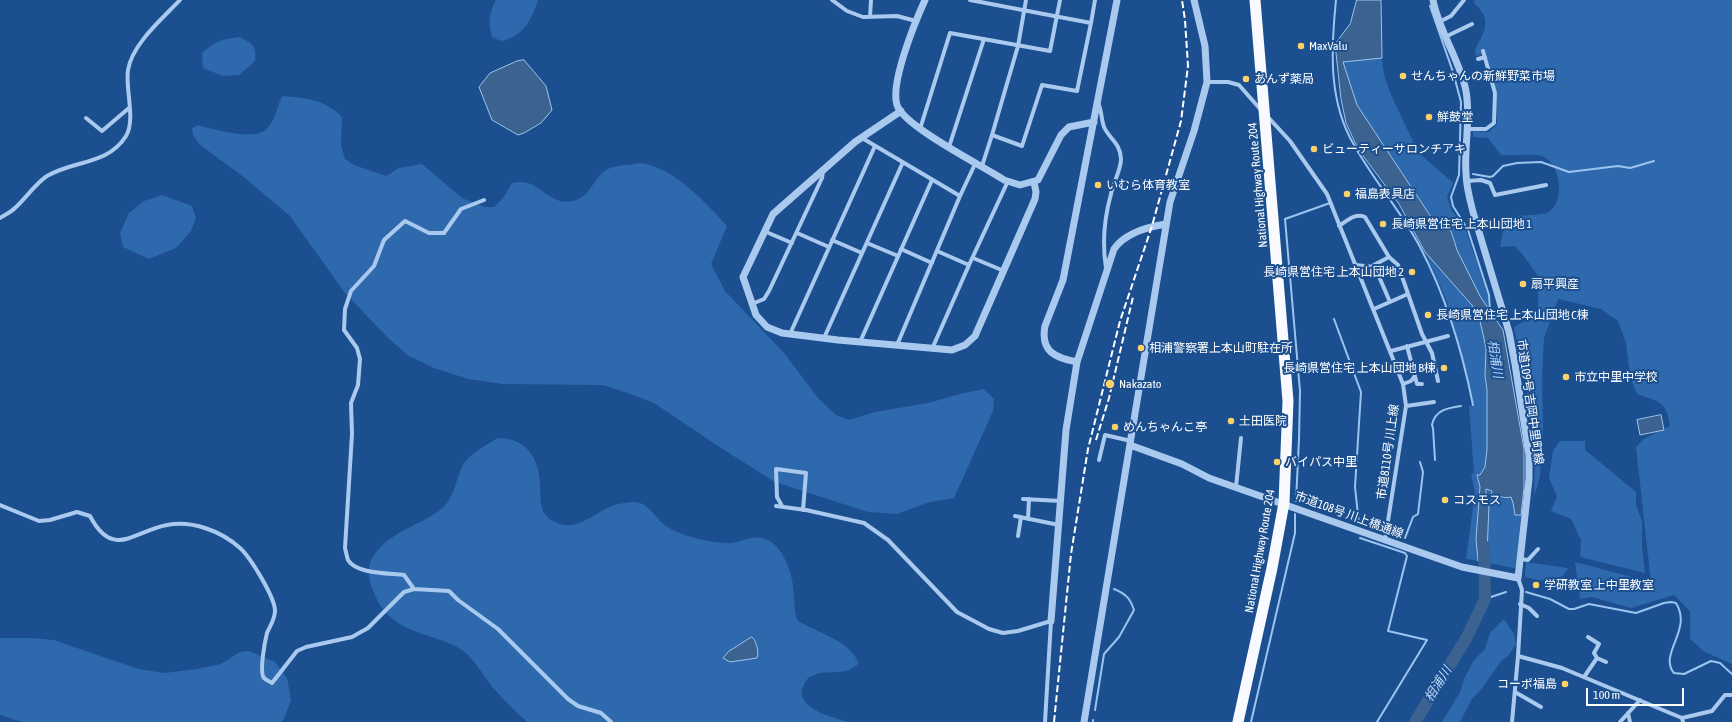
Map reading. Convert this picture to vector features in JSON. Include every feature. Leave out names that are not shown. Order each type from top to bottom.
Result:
[{"type":"highway","name":"National Highway Route 204","points":[[1238,722],[1272,568],[1284,503],[1288,401],[1255,0]]},
{"type":"street","points":[[0,218],[14,210],[47,176],[111,153],[119,145],[127,134],[130,122],[128,70],[133,56],[142,41],[180,0]]},
{"type":"street","points":[[832,0],[847,11],[863,17],[897,16],[916,21]]},
{"type":"street","points":[[870,17],[871,0]]},
{"type":"street","points":[[925,0],[916,21],[898,80],[896,92],[897,106],[912,124],[1008,181],[1020,185],[1038,180],[1061,135],[1069,127],[1094,122]]},
{"type":"street","points":[[970,0],[989,2],[1090,23]]},
{"type":"street","points":[[897,345],[960,196],[979,164],[992,136],[1018,46],[1026,0]]},
{"type":"street","points":[[920,129],[950,33],[1050,51],[1060,0]]},
{"type":"street","points":[[992,136],[1022,146],[1042,85],[1077,91],[1095,0]]},
{"type":"street","points":[[1077,362],[1060,358],[1048,350],[1043,334],[1044,326],[1064,280],[1116,0]]},
{"type":"street","points":[[1084,722],[1170,202],[1194,132],[1207,82],[1205,46],[1194,0]]},
{"type":"street","name":"市道109号 吉岡中里町線","points":[[1433,0],[1444,37],[1463,79],[1467,99],[1467,180],[1473,212],[1508,332],[1515,364],[1529,455],[1529,479],[1518,578],[1522,590],[1512,722]]},
{"type":"street","points":[[1439,22],[1451,16],[1464,0]]},
{"type":"street","points":[[1444,37],[1472,24]]},
{"type":"street","points":[[949,147],[984,39]]},
{"type":"street","points":[[1468,129],[1486,129],[1494,123],[1495,93],[1483,51]]},
{"type":"street","points":[[1478,59],[1485,57]]},
{"type":"street","name":"市道8110号 川上線","points":[[1207,82],[1228,82],[1240,85],[1290,141],[1327,194],[1391,351],[1403,384],[1406,406],[1386,540]]},
{"type":"street","points":[[1098,101],[1102,111],[1102,121],[1105,129],[1118,145],[1121,161],[1110,195],[1104,228],[1103,249],[1106,270]]},
{"type":"street","points":[[86,118],[102,131],[129,108]]},
{"type":"street","points":[[901,111],[862,138],[773,214],[744,278],[756,315],[767,327],[790,334],[932,349],[952,350],[965,345],[975,336],[1036,199],[1034,182]]},
{"type":"street","points":[[862,138],[960,196]]},
{"type":"street","points":[[790,334],[875,146]]},
{"type":"street","points":[[824,338],[903,162]]},
{"type":"street","points":[[752,304],[764,298],[769,291],[822,178],[823,170]]},
{"type":"street","points":[[860,342],[932,180]]},
{"type":"street","points":[[1467,180],[1481,180],[1490,183],[1495,195],[1546,185]]},
{"type":"street","points":[[932,349],[1008,181]]},
{"type":"street","points":[[414,589],[404,575],[368,571],[354,566],[349,561],[345,548],[352,434],[351,403],[358,385],[360,359],[357,348],[344,330],[345,309],[351,291],[374,266],[384,240],[399,225],[405,221],[429,233],[444,233],[461,209],[484,200]]},
{"type":"street","points":[[1339,226],[1356,215],[1365,217],[1389,257],[1398,265],[1422,334],[1432,353],[1438,381]]},
{"type":"street","points":[[1046,722],[1051,621],[1066,430],[1077,362],[1114,249],[1119,243],[1136,232],[1152,226],[1166,224]]},
{"type":"street","points":[[764,231],[792,244]]},
{"type":"street","points":[[796,232],[829,247]]},
{"type":"street","points":[[832,240],[862,254]]},
{"type":"street","points":[[867,242],[898,256]]},
{"type":"street","points":[[901,249],[932,263]]},
{"type":"street","points":[[937,251],[969,265]]},
{"type":"street","points":[[1375,267],[1374,265],[1389,257]]},
{"type":"street","points":[[973,258],[1004,271]]},
{"type":"street","points":[[1356,265],[1375,267]]},
{"type":"street","points":[[1375,267],[1390,302]]},
{"type":"street","points":[[1374,309],[1408,294]]},
{"type":"street","points":[[1391,351],[1448,336]]},
{"type":"street","points":[[1407,346],[1417,384],[1422,384]]},
{"type":"street","points":[[1403,384],[1411,381],[1415,376]]},
{"type":"street","points":[[1406,406],[1434,402]]},
{"type":"street","points":[[1099,460],[1105,435],[1130,443]]},
{"type":"street","points":[[1236,487],[1242,438]]},
{"type":"street","name":"市道108号 川上橋通線","points":[[1130,443],[1182,464],[1209,478],[1284,503],[1462,567],[1518,578]]},
{"type":"street","points":[[782,506],[777,497],[776,469],[806,473],[803,510]]},
{"type":"street","points":[[1023,499],[1060,501]]},
{"type":"street","points":[[1028,519],[1029,500]]},
{"type":"street","points":[[0,505],[39,521],[50,520],[77,512],[82,513],[90,516],[102,535],[117,541],[137,536],[155,527],[169,524],[188,524],[209,529],[222,536],[240,548],[247,557],[262,578],[275,609],[274,617],[267,634],[262,674],[264,678],[272,683],[297,651],[306,647],[352,637],[368,628],[404,592],[414,589],[449,591],[458,600],[498,629],[568,699],[578,706],[601,713],[611,722]]},
{"type":"street","points":[[776,506],[864,523],[888,540],[956,612],[989,629],[1003,633],[1018,631],[1051,621]]},
{"type":"street","points":[[1015,516],[1059,524]]},
{"type":"street","points":[[1018,536],[1021,517]]},
{"type":"street","points":[[1521,559],[1528,560],[1538,549]]},
{"type":"street","points":[[1520,604],[1528,608],[1537,616]]},
{"type":"street","points":[[1588,636],[1599,644],[1594,653],[1597,658],[1606,662]]},
{"type":"street","points":[[1518,656],[1562,668],[1640,700],[1683,720],[1712,711],[1725,694],[1732,695]]},
{"type":"street","points":[[1584,677],[1597,658]]},
{"type":"street","points":[[1515,692],[1541,707]]},
{"type":"street","points":[[1620,722],[1640,700]]},
{"type":"street","points":[[1628,713],[1630,722]]},
{"type":"shaded area","points":[[496,0],[538,0],[526,26],[516,35],[501,41],[492,37],[490,27],[492,9]]},
{"type":"shaded area","points":[[1475,0],[1732,0],[1732,664],[1705,652],[1690,639],[1690,611],[1674,595],[1631,608],[1592,597],[1580,599],[1575,562],[1651,582],[1636,447],[1644,439],[1670,426],[1666,411],[1660,403],[1637,394],[1630,377],[1626,343],[1618,321],[1601,309],[1558,299],[1544,338],[1542,381],[1543,430],[1540,476],[1534,497],[1535,463],[1533,421],[1514,327],[1538,314],[1538,276],[1515,246],[1500,247],[1503,232],[1518,216],[1549,212],[1558,199],[1559,182],[1553,166],[1542,156],[1501,155],[1488,138],[1473,137],[1473,131],[1489,132],[1497,124],[1497,94],[1485,51],[1481,52],[1481,55],[1476,56],[1475,50],[1484,31],[1485,20],[1479,8],[1473,2]]},
{"type":"shaded area","points":[[240,37],[251,43],[255,48],[255,61],[239,75],[223,76],[203,68],[202,53],[220,41]]},
{"type":"shaded area","points":[[1382,58],[1384,75],[1391,95],[1418,152],[1453,183],[1447,197],[1452,211],[1464,225],[1488,295],[1488,308],[1480,296],[1457,250],[1451,231],[1431,217],[1357,105],[1343,62]]},
{"type":"shaded area","points":[[283,96],[308,99],[322,103],[336,111],[342,117],[341,145],[345,159],[354,165],[386,176],[399,168],[422,164],[462,198],[485,207],[494,207],[503,198],[512,183],[522,182],[530,184],[556,199],[572,201],[577,200],[586,194],[602,173],[607,169],[644,163],[669,173],[700,198],[727,226],[711,264],[725,291],[784,353],[818,398],[836,415],[849,420],[875,412],[928,403],[984,389],[994,399],[993,411],[954,498],[930,502],[897,514],[868,512],[775,482],[654,403],[633,395],[603,385],[503,384],[468,379],[434,368],[409,356],[388,338],[345,293],[290,216],[245,178],[199,144],[193,135],[192,128],[198,125],[241,134],[258,133],[264,131],[273,120]]},
{"type":"shaded area","points":[[162,195],[192,206],[196,218],[191,231],[176,248],[149,259],[123,247],[120,233],[129,213],[144,201]]},
{"type":"shaded area","points":[[1425,252],[1478,312],[1486,348],[1485,376],[1487,389],[1487,449],[1485,467],[1480,475],[1477,475],[1480,487],[1476,539],[1478,561],[1466,559],[1475,492],[1471,474],[1474,473],[1469,406],[1474,405],[1446,299]]},
{"type":"shaded area","points":[[498,438],[516,442],[529,451],[534,458],[539,475],[541,505],[548,518],[561,525],[578,523],[618,504],[638,502],[647,507],[662,523],[668,527],[691,537],[724,543],[759,538],[766,539],[772,543],[782,553],[791,575],[797,620],[840,642],[854,655],[859,663],[854,668],[842,672],[818,674],[809,678],[803,687],[802,694],[804,701],[825,715],[849,722],[527,722],[495,690],[474,661],[463,651],[448,643],[408,628],[390,617],[380,604],[370,583],[369,569],[374,555],[383,544],[391,538],[445,506],[451,496],[465,461]]},
{"type":"shaded area","points":[[1560,441],[1585,441],[1585,450],[1636,492],[1636,505],[1642,521],[1642,548],[1645,573],[1580,557],[1581,540],[1571,519],[1551,511],[1557,496],[1549,478],[1553,451]]},
{"type":"shaded area","points":[[1486,489],[1503,499],[1511,496],[1515,515],[1521,515],[1516,567],[1514,568],[1488,563],[1489,505],[1486,499]]},
{"type":"shaded area","points":[[1526,562],[1568,568],[1560,578],[1544,581],[1525,577]]},
{"type":"shaded area","points":[[1504,619],[1514,634],[1516,644],[1509,655],[1501,661],[1483,687],[1472,699],[1460,722],[1442,722],[1460,692],[1464,679],[1474,660],[1485,649],[1490,633]]},
{"type":"shaded area","points":[[0,638],[54,640],[138,669],[165,673],[221,664],[240,652],[249,651],[275,662],[287,678],[291,700],[284,719],[281,722],[22,722],[0,715]]},
{"type":"water","points":[[1357,0],[1381,0],[1382,58],[1343,62],[1357,105],[1431,217],[1451,231],[1457,250],[1480,296],[1503,330],[1524,449],[1524,488],[1521,515],[1515,515],[1511,497],[1506,498],[1491,496],[1492,491],[1486,489],[1486,499],[1489,505],[1488,563],[1478,561],[1476,539],[1480,487],[1477,475],[1480,475],[1485,467],[1487,449],[1487,389],[1485,376],[1486,348],[1478,312],[1425,252],[1399,204],[1358,149],[1346,123],[1341,99],[1335,44],[1350,24]]},
{"type":"water","points":[[524,60],[546,86],[552,110],[541,123],[518,135],[492,120],[479,87],[490,73],[517,61]]},
{"type":"water","points":[[1661,415],[1664,430],[1640,435],[1637,420]]},
{"type":"water","points":[[752,637],[757,647],[757,658],[730,662],[723,658],[728,652]]},
{"type":"waterway","points":[[1336,0],[1333,37],[1333,74],[1340,111],[1354,145],[1413,234],[1438,285],[1464,364],[1473,405]]},
{"type":"waterway","points":[[1430,6],[1453,72],[1461,102],[1459,175],[1451,197],[1453,206],[1468,230],[1489,295],[1490,312]]},
{"type":"waterway","points":[[1473,174],[1490,177],[1503,166],[1517,163],[1541,162],[1569,172],[1618,166],[1630,168],[1654,161]]},
{"type":"waterway","points":[[1296,501],[1300,391],[1285,219],[1330,203]]},
{"type":"waterway","points":[[1334,319],[1361,392],[1355,487],[1359,524]]},
{"type":"waterway","points":[[1435,460],[1432,425],[1434,420],[1442,411],[1461,406]]},
{"type":"waterway","points":[[1405,538],[1413,517],[1418,514],[1423,472],[1420,462]]},
{"type":"waterway","points":[[1251,722],[1295,533],[1295,514]]},
{"type":"waterway","points":[[1360,538],[1405,553],[1407,556],[1388,631],[1427,640],[1377,722]]},
{"type":"waterway","name":"相浦川","points":[[1415,722],[1467,637],[1485,599],[1484,546]]},
{"type":"waterway","points":[[1095,710],[1104,654],[1119,637],[1134,610],[1127,597],[1114,589]]},
{"type":"waterway","points":[[1485,599],[1506,592]]},
{"type":"waterway","points":[[1526,592],[1550,599],[1569,609],[1574,609],[1589,604],[1636,613],[1664,603],[1676,603],[1680,613],[1681,623],[1670,658],[1670,666],[1674,673],[1684,674],[1711,661],[1720,663],[1732,674]]},
{"type":"railway","points":[[1054,722],[1071,554],[1088,449],[1120,321],[1152,226],[1181,121],[1188,66],[1182,0]]},
{"type":"railway","points":[[1096,440],[1109,398],[1133,297]]},
{"type":"place","name":"MaxValu","points":[[1301,46]]},
{"type":"place","name":"せんちゃんの新鮮野菜市場","points":[[1403,76]]},
{"type":"place","name":"あんず薬局","points":[[1246,79]]},
{"type":"place","name":"鮮鼓堂","points":[[1429,117]]},
{"type":"place","name":"ビューティーサロンチアキ","points":[[1314,149]]},
{"type":"place","name":"いむら体育教室","points":[[1098,185]]},
{"type":"place","name":"福島表具店","points":[[1347,194]]},
{"type":"place","name":"長崎県営住宅 上本山団地 1","points":[[1383,224]]},
{"type":"place","name":"長崎県営住宅 上本山団地 2","points":[[1412,272]]},
{"type":"place","name":"扇平興産","points":[[1523,284]]},
{"type":"place","name":"長崎県営住宅 上本山団地 C棟","points":[[1428,315]]},
{"type":"place","name":"相浦警察署上本山町駐在所","points":[[1141,348]]},
{"type":"place","name":"長崎県営住宅 上本山団地 B棟","points":[[1444,368]]},
{"type":"place","name":"市立中里中学校","points":[[1566,377]]},
{"type":"place","name":"Nakazato","points":[[1110,384]]},
{"type":"place","name":"土田医院","points":[[1231,421]]},
{"type":"place","name":"めんちゃんこ亭","points":[[1115,427]]},
{"type":"place","name":"バイパス中里","points":[[1277,462]]},
{"type":"place","name":"コスモス","points":[[1445,500]]},
{"type":"place","name":"学研教室 上中里教室","points":[[1536,585]]},
{"type":"place","name":"コーポ福島","points":[[1565,684]]}]
